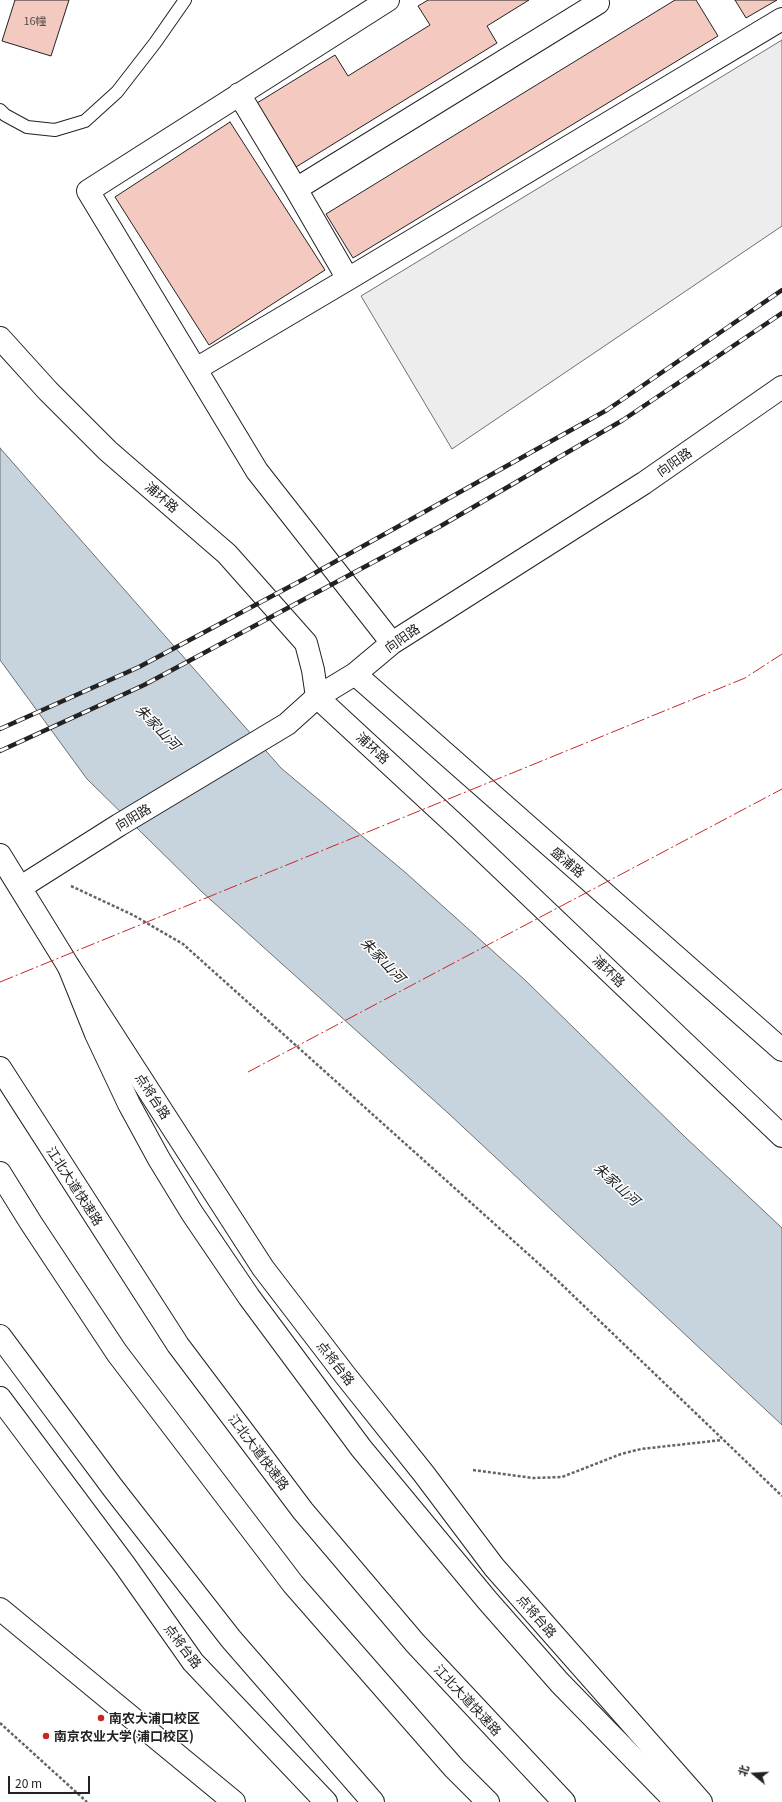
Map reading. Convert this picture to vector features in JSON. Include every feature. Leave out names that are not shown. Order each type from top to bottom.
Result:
[{"type":"main road","points":[[388,0],[88,191],[257,471],[392,643]]},
{"type":"main road","points":[[296,189],[599,1]]},
{"type":"main road","points":[[196,369],[782,19]]},
{"type":"main road","points":[[239,94],[348,279]]},
{"type":"main road","name":"浦环路","points":[[0,338],[48,391],[108,451],[232,560],[306,643],[318,697],[462,831],[782,1136]]},
{"type":"main road","name":"向阳路","points":[[21,887],[119,825],[287,724],[318,697],[355,674],[392,643],[644,483],[782,387]]},
{"type":"main road","name":"盛浦路","points":[[355,674],[782,1050]]},
{"type":"main road","name":"点将台路","points":[[0,854],[69,966],[263,1268],[345,1376],[424,1474],[494,1567],[701,1802]]},
{"type":"main road","points":[[69,966],[96,1034],[129,1104],[159,1159],[192,1213],[250,1297],[361,1448],[487,1600],[560,1683],[676,1802]]},
{"type":"main road","name":"江北大道快速路","points":[[0,1068],[178,1344],[303,1511],[415,1643],[564,1802]]},
{"type":"main road","points":[[0,1173],[31,1223],[117,1353],[292,1584],[454,1768],[488,1802]]},
{"type":"main road","points":[[0,1336],[113,1488],[231,1640],[373,1802]]},
{"type":"main road","name":"点将台路","points":[[0,1398],[124,1564],[193,1662],[326,1802]]},
{"type":"main road","points":[[0,1609],[234,1802]]},
{"type":"lane","points":[[0,110],[5,116],[27,127],[55,130],[85,121],[117,92],[155,43],[185,0]]},
{"type":"path","points":[[44,873],[133,914],[183,944],[551,1275],[782,1496]]},
{"type":"path","points":[[473,1470],[533,1478],[562,1478],[620,1454],[641,1449],[723,1440]]},
{"type":"path","points":[[0,1723],[87,1802]]},
{"type":"shaded area","points":[[782,40],[782,226],[452,449],[361,296]]},
{"type":"water","name":"朱家山河","points":[[0,448],[281,768],[406,873],[525,980],[684,1136],[782,1228],[782,1425],[448,1113],[202,892],[87,779],[0,660]]},
{"type":"building","points":[[15,0],[69,0],[51,56],[2,41]]},
{"type":"building","points":[[428,0],[529,0],[487,26],[497,43],[296,167],[257,103],[335,55],[348,76],[430,25],[418,6]]},
{"type":"building","points":[[675,0],[696,0],[718,36],[353,258],[326,214]]},
{"type":"building","points":[[735,0],[777,0],[746,18]]},
{"type":"building","points":[[230,122],[325,270],[209,345],[115,197]]},
{"type":"railway","points":[[0,729],[139,667],[304,579],[607,410],[782,290]]},
{"type":"railway","points":[[0,751],[144,685],[439,527],[623,420],[782,313]]},
{"type":"power","points":[[0,982],[745,678],[782,654]]},
{"type":"power","points":[[248,1072],[782,789]]},
{"type":"place","name":"南农大浦口校区","points":[[101,1718]]},
{"type":"place","name":"南京农业大学(浦口校区)","points":[[46,1736]]}]
